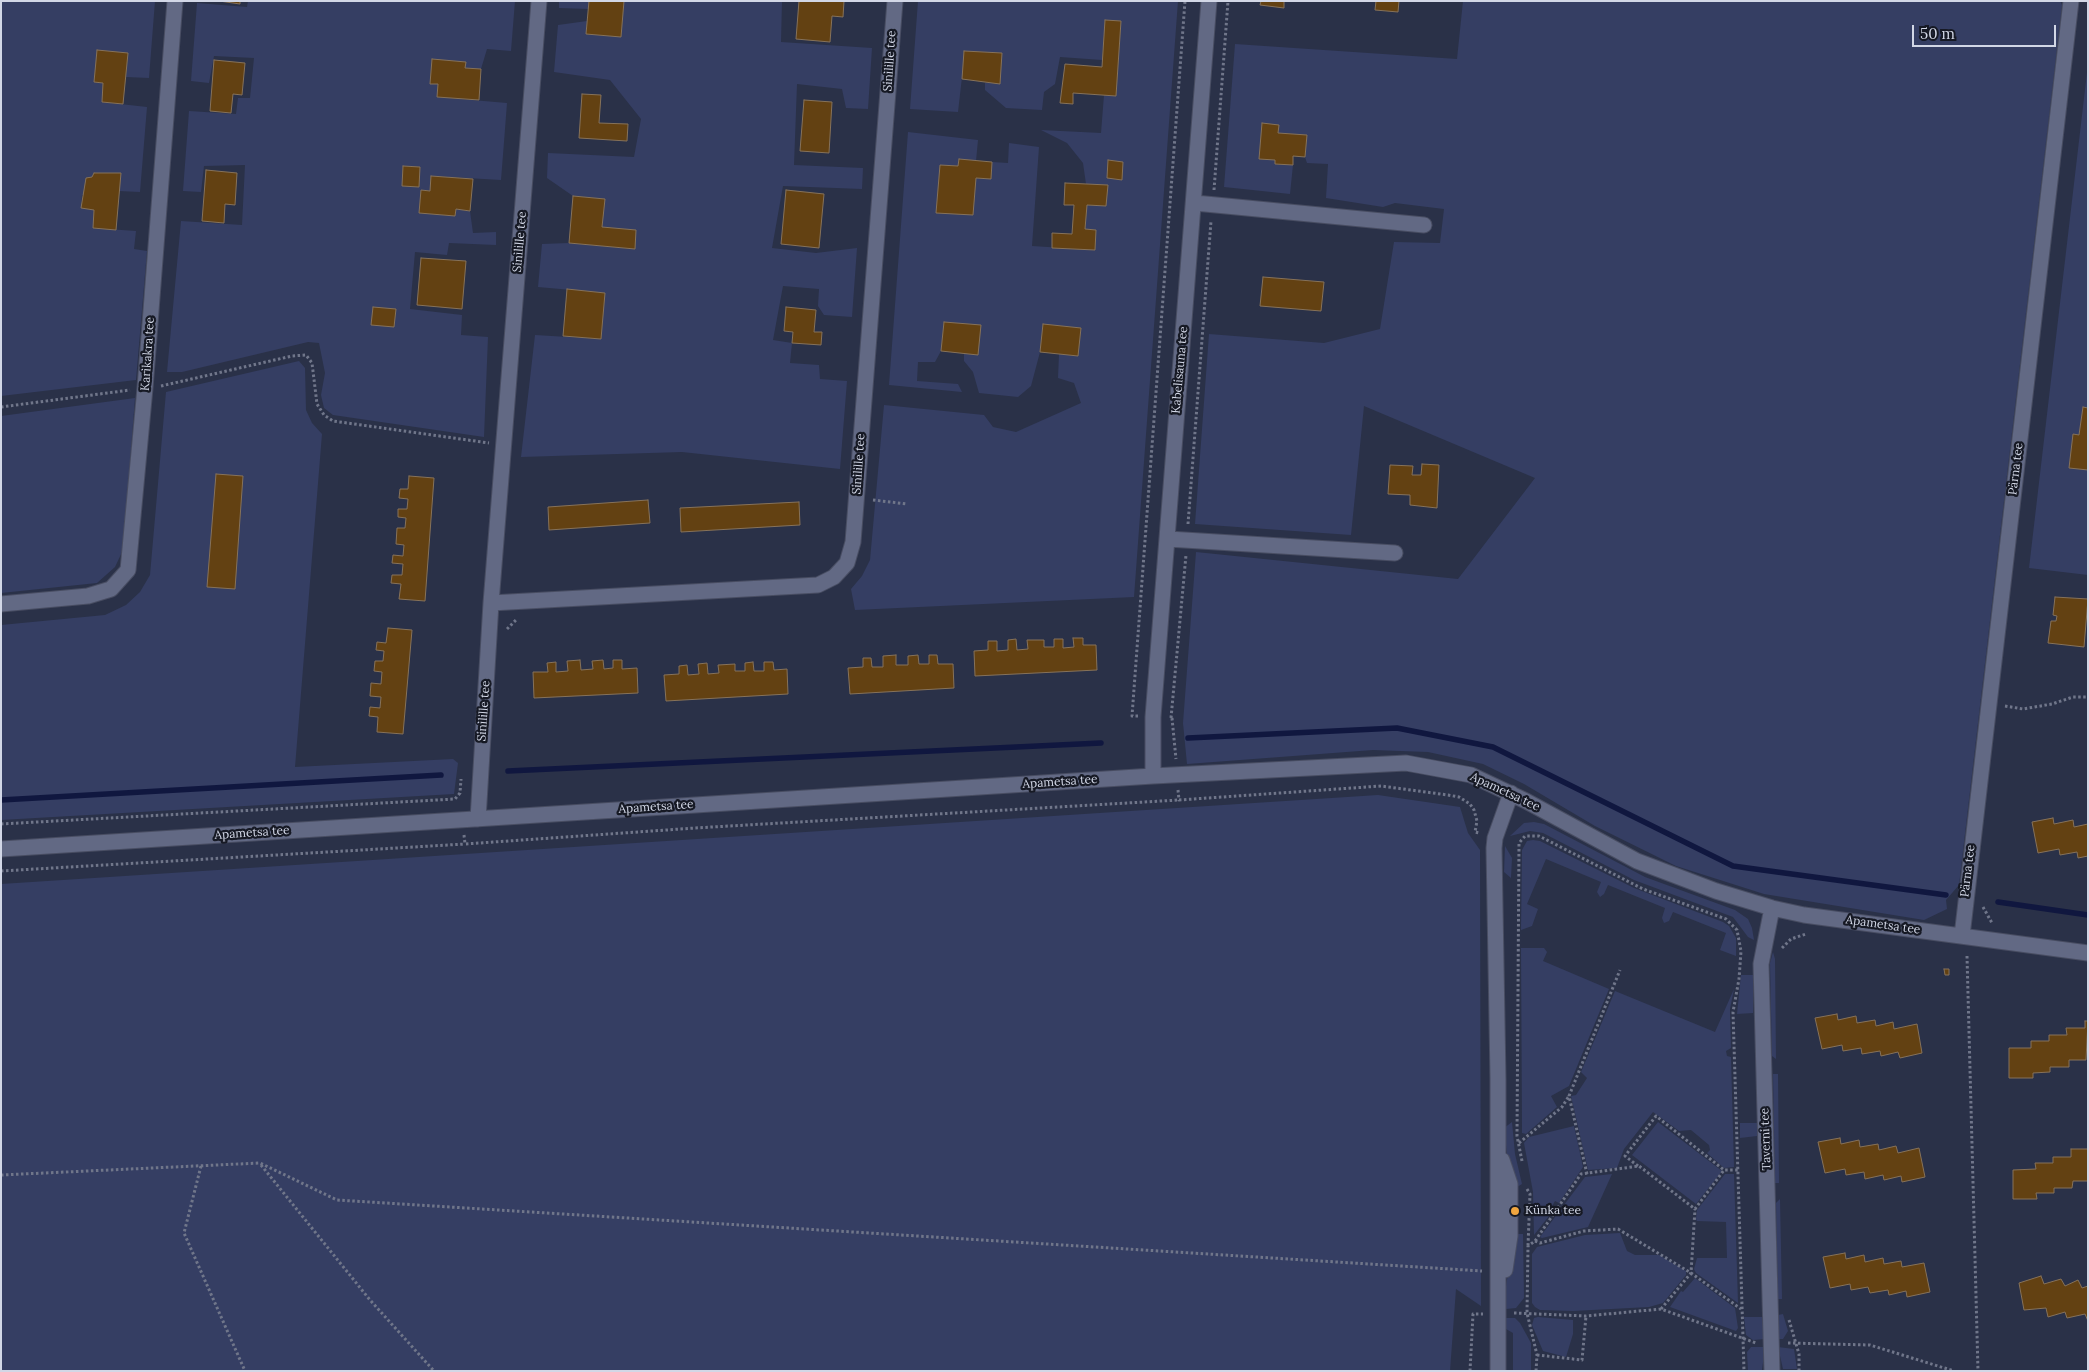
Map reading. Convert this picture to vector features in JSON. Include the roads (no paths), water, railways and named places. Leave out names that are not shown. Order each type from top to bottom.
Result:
[{"type":"street","name":"Karikakra tee","points":[[1,604],[88,596],[111,589],[128,570],[145,388],[175,1]]},
{"type":"street","name":"Sinilille tee","points":[[478,819],[491,603],[496,444],[539,1]]},
{"type":"street","name":"Sinilille tee","points":[[491,603],[818,585],[834,577],[847,563],[853,542],[895,1]]},
{"type":"street","name":"Kabelisauna tee","points":[[1153,776],[1154,717],[1195,202],[1208,1]]},
{"type":"street","name":"Pärna tee","points":[[1962,936],[2071,1]]},
{"type":"street","points":[[1195,202],[1424,225]]},
{"type":"street","points":[[1168,539],[1395,553]]},
{"type":"street","name":"Apametsa tee","points":[[1,849],[1153,776],[1406,763],[1471,775],[1511,793],[1637,861],[1716,892],[1772,908],[2088,953]]},
{"type":"street","points":[[1497,1369],[1498,1148],[1495,838],[1511,793]]},
{"type":"street","name":"Taverni tee","points":[[1772,908],[1761,964],[1772,1371]]},
{"type":"street","points":[[1498,1148],[1510,1184],[1510,1236],[1498,1314]]},
{"type":"waterway","points":[[1188,738],[1397,728],[1493,747],[1733,866],[1946,895]]},
{"type":"waterway","points":[[508,771],[1101,743]]},
{"type":"waterway","points":[[1,800],[441,775]]},
{"type":"waterway","points":[[1998,902],[2088,915]]},
{"type":"place","name":"Künka tee","points":[[1515,1211]]}]
